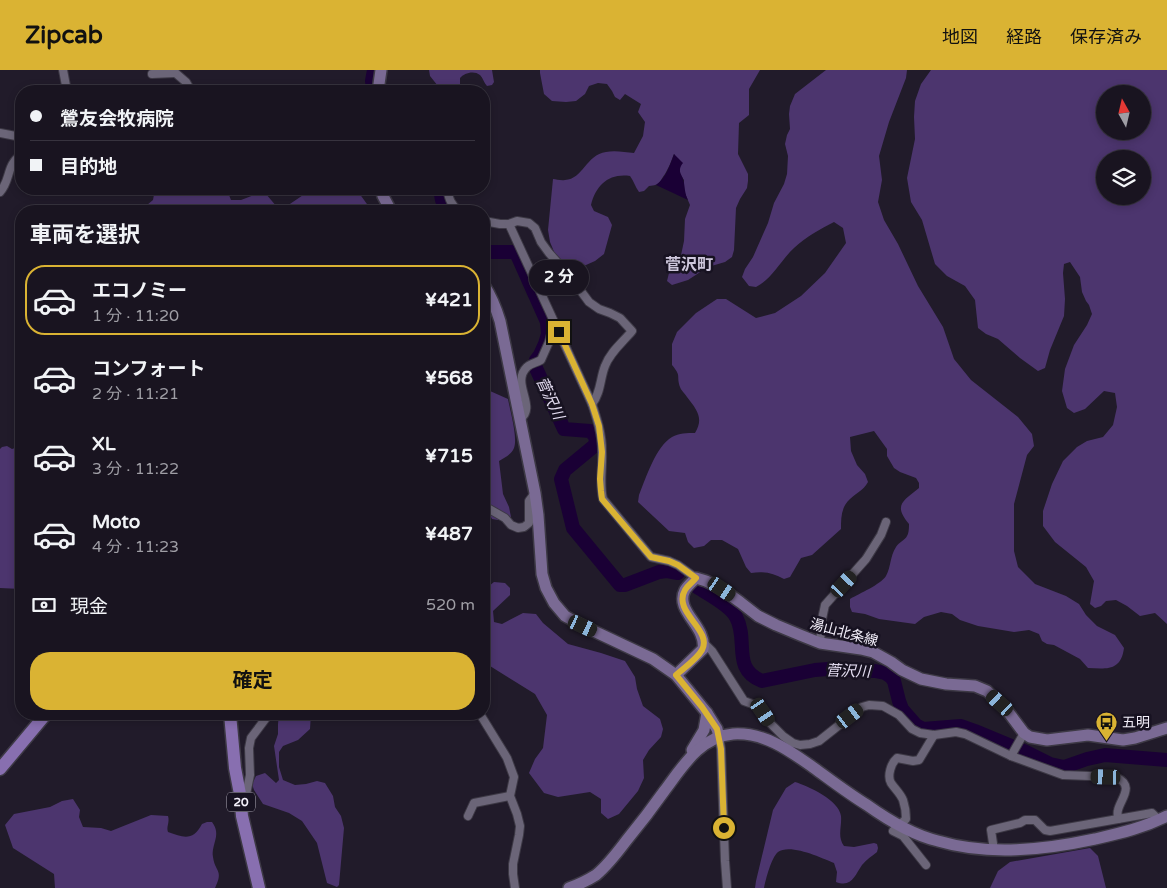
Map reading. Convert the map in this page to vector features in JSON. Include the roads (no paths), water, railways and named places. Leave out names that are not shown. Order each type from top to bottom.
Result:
[{"type":"main road","points":[[379,85],[381,70]]},
{"type":"main road","points":[[490,297],[500,321],[535,493],[542,574],[546,588],[554,603],[565,616],[653,659],[676,675],[706,713],[717,729],[719,737]]},
{"type":"main road","points":[[676,675],[703,649],[702,635],[684,608],[682,599],[687,588],[696,578]]},
{"type":"main road","name":"湯山北条線","points":[[696,578],[722,589],[758,616],[820,643],[873,652],[920,679],[946,684],[975,686],[987,691],[1006,709],[1021,737]]},
{"type":"main road","points":[[569,888],[594,876],[608,863],[649,812],[689,757],[704,730],[706,713]]},
{"type":"main road","points":[[0,769],[41,720]]},
{"type":"main road","name":"20","points":[[231,720],[242,816],[259,888]]},
{"type":"main road","points":[[1021,737],[1047,740],[1088,735],[1122,740],[1136,738],[1167,728]]},
{"type":"main road","points":[[689,757],[712,740],[731,734],[751,735],[773,742],[788,750],[868,806],[900,825],[938,842],[970,848],[994,850],[1034,849],[1080,842],[1129,832],[1163,818]]},
{"type":"street","points":[[63,70],[66,85]]},
{"type":"street","points":[[152,74],[173,72],[188,85]]},
{"type":"street","points":[[0,134],[15,137]]},
{"type":"street","points":[[0,192],[15,160]]},
{"type":"street","points":[[490,223],[509,224],[517,220],[529,223],[535,228],[541,242],[549,253],[569,274],[588,302],[598,309],[620,318],[632,331],[609,357],[602,372],[596,398],[592,404]]},
{"type":"street","points":[[509,224],[592,404],[601,438],[600,479],[602,499],[651,557],[678,565],[696,578]]},
{"type":"street","points":[[520,419],[525,416],[527,411],[521,381],[522,374],[525,368],[541,360],[554,323]]},
{"type":"street","points":[[490,509],[505,518],[511,526],[524,527],[529,523],[529,501],[535,493]]},
{"type":"street","points":[[820,643],[825,605],[866,559],[881,535],[886,522]]},
{"type":"street","points":[[704,644],[712,651],[744,701],[763,712],[771,724],[793,743],[810,744],[819,741],[862,708],[876,704],[890,709],[899,715],[912,729],[920,733],[934,735],[956,732],[965,734],[1062,775],[1116,777],[1124,783],[1126,791],[1117,812],[1118,819]]},
{"type":"street","points":[[242,816],[250,775],[249,748],[252,738],[265,720]]},
{"type":"street","points":[[484,720],[507,758],[514,777],[510,796],[520,826],[513,864],[515,888]]},
{"type":"street","points":[[926,865],[903,836],[893,831],[906,819],[906,808],[899,792],[890,782],[891,767],[894,761],[897,758],[913,761],[919,760],[934,735]]},
{"type":"street","points":[[719,737],[727,888]]},
{"type":"street","points":[[1012,754],[1021,737]]},
{"type":"street","points":[[468,816],[474,803],[510,796]]},
{"type":"street","points":[[994,850],[991,830],[1025,820],[1035,820],[1045,830],[1050,831],[1152,813],[1163,818]]},
{"type":"waterway","name":"菅沢川","points":[[372,85],[374,70]]},
{"type":"waterway","name":"菅沢川","points":[[441,195],[444,205]]},
{"type":"waterway","name":"菅沢川","points":[[490,252],[516,253],[547,322],[548,334],[535,366],[564,429],[590,431],[595,436],[596,442],[594,446],[565,470],[561,479],[573,528],[620,585],[625,585],[659,572],[678,573]]},
{"type":"waterway","name":"菅沢川","points":[[697,587],[724,604],[736,617],[740,626],[744,662],[753,676],[762,681],[815,670],[875,671],[885,673],[891,677],[894,681],[902,709],[916,725],[923,729],[961,726],[1026,752],[1050,764],[1064,767],[1105,755],[1167,760]]},
{"type":"place","name":"五明","points":[[1106,741]]},
{"type":"district","name":"菅沢町","points":[[689,264]]}]
